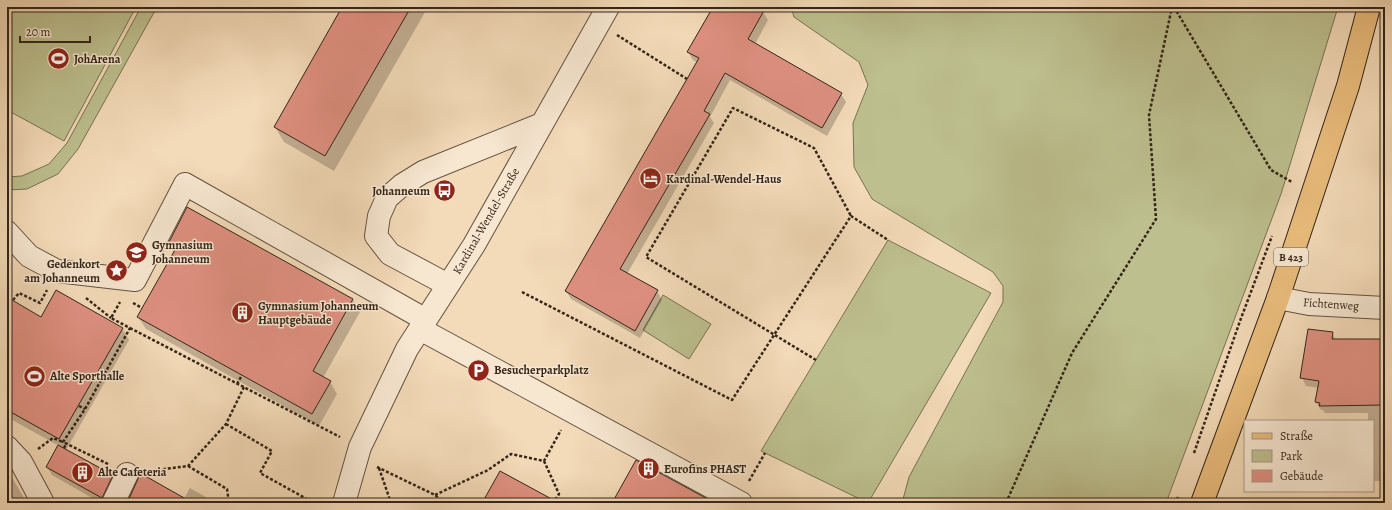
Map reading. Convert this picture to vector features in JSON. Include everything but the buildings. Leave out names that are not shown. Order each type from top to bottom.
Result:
[{"type":"main road","name":"B 423","points":[[1202,503],[1278,298],[1348,86],[1369,7]]},
{"type":"street","name":"Kardinal-Wendel-Straße","points":[[542,124],[423,172],[402,185],[388,198],[379,216],[376,236],[390,254],[448,284],[474,245],[608,7]]},
{"type":"street","points":[[7,232],[29,256],[57,271],[135,280],[185,184],[571,411],[739,502]]},
{"type":"street","points":[[344,503],[359,452],[407,349],[448,284]]},
{"type":"street","name":"Fichtenweg","points":[[1278,298],[1309,304],[1385,308]]},
{"type":"street","points":[[7,447],[21,462],[43,503]]},
{"type":"street","points":[[113,503],[127,474]]},
{"type":"path","points":[[1173,7],[1271,170],[1293,182],[1290,189]]},
{"type":"path","points":[[1006,503],[1072,354],[1156,219],[1149,115],[1173,7]]},
{"type":"path","points":[[615,34],[687,79]]},
{"type":"path","points":[[816,360],[646,257],[733,108],[814,148],[851,216],[888,240]]},
{"type":"path","points":[[522,292],[732,400],[851,216]]},
{"type":"path","points":[[1192,459],[1240,321],[1273,233]]},
{"type":"path","points":[[13,300],[18,293],[40,304],[57,271]]},
{"type":"path","points":[[110,318],[135,280]]},
{"type":"path","points":[[94,306],[110,318],[244,387],[359,452],[379,468],[435,494],[445,503]]},
{"type":"path","points":[[130,328],[85,408],[63,442],[127,474],[188,466],[227,489],[230,503]]},
{"type":"path","points":[[237,384],[242,375]]},
{"type":"path","points":[[188,466],[226,424],[244,387]]},
{"type":"path","points":[[78,406],[85,408]]},
{"type":"path","points":[[544,461],[571,411]]},
{"type":"path","points":[[226,424],[272,451],[260,473],[314,503]]},
{"type":"path","points":[[64,448],[66,444]]},
{"type":"path","points":[[739,502],[765,453]]},
{"type":"path","points":[[435,494],[488,470],[511,454],[544,461]]},
{"type":"path","points":[[544,461],[559,494],[553,503]]},
{"type":"path","points":[[379,468],[391,503]]},
{"type":"path","points":[[1176,503],[1179,496]]},
{"type":"green space","name":"JohArena","points":[[7,7],[136,7],[64,141],[7,110]]},
{"type":"green space","points":[[141,7],[157,7],[78,149],[58,174],[27,189],[7,190],[7,177],[22,176],[49,164],[67,143]]},
{"type":"green space","points":[[791,7],[1338,7],[1281,194],[1166,503],[902,503],[909,477],[1003,302],[1003,286],[993,272],[872,199],[854,167],[853,123],[868,85],[859,62],[794,17]]},
{"type":"green space","points":[[888,240],[991,293],[868,503],[761,451]]},
{"type":"green space","points":[[663,295],[711,324],[689,359],[643,330]]},
{"type":"place","name":"JohArena","points":[[58,59]]},
{"type":"place","name":"Kardinal-Wendel-Haus","points":[[651,179]]},
{"type":"place","name":"Johanneum","points":[[445,191]]},
{"type":"place","name":"Gymnasium Johanneum","points":[[137,252]]},
{"type":"place","name":"Gedenkort am Johanneum","points":[[116,271]]},
{"type":"place","name":"Gymnasium Johanneum Hauptgebäude","points":[[243,313]]},
{"type":"place","name":"Besucherparkplatz","points":[[478,370]]},
{"type":"place","name":"Alte Sporthalle","points":[[35,376]]},
{"type":"place","name":"Eurofins PHAST","points":[[648,469]]},
{"type":"place","name":"Alte Cafeteria","points":[[82,472]]}]
